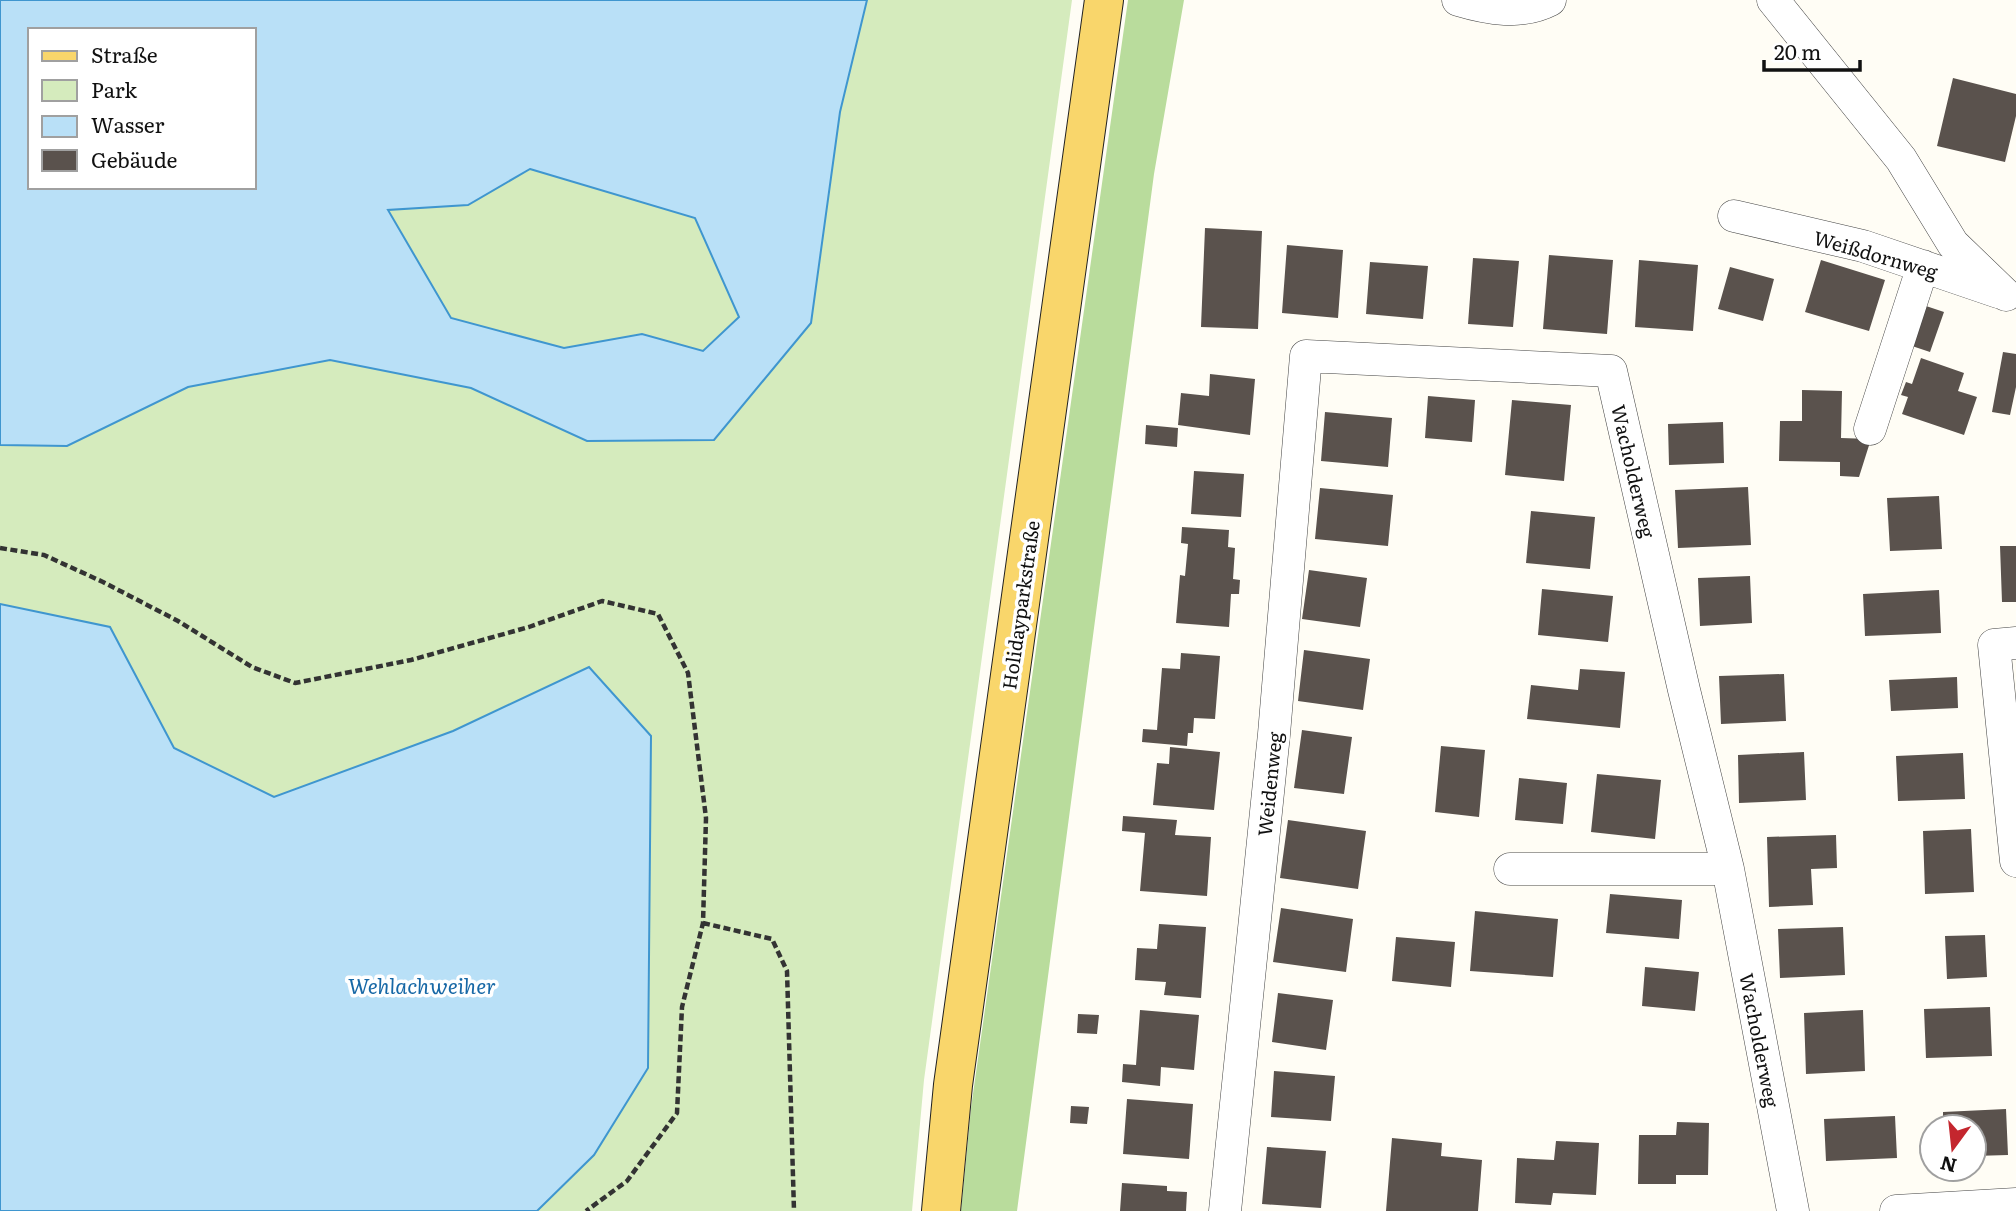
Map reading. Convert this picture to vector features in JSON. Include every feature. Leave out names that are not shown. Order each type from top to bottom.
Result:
[{"type":"main road","name":"Holidayparkstraße","points":[[941,1211],[953,1085],[1104,0]]},
{"type":"street","points":[[1458,0],[1486,9],[1534,8],[1550,0]]},
{"type":"street","points":[[1773,0],[1900,159],[1953,244],[2011,296]]},
{"type":"street","name":"Weißdornweg","points":[[1734,216],[1863,246],[2011,296]]},
{"type":"street","points":[[1870,429],[1923,267]]},
{"type":"street","name":"Wacholderweg","points":[[1306,356],[1611,371],[1728,869],[1793,1211]]},
{"type":"street","name":"Weidenweg","points":[[1225,1211],[1274,734],[1306,356]]},
{"type":"street","points":[[2016,643],[1994,645],[2016,861]]},
{"type":"street","points":[[1510,869],[1728,869]]},
{"type":"street","points":[[1896,1211],[2016,1204]]},
{"type":"path","points":[[0,548],[44,555],[178,621],[252,667],[295,683],[411,660],[528,627],[601,601],[658,614],[688,673],[706,818],[703,923],[682,1007],[677,1112],[627,1181],[586,1211]]},
{"type":"path","points":[[703,923],[772,939],[787,971],[794,1211]]},
{"type":"green space","points":[[867,0],[1072,0],[924,1080],[912,1211],[537,1211],[594,1155],[589,667],[453,731],[274,797],[174,748],[110,627],[0,604],[0,445],[67,446],[188,387],[330,360],[471,388],[587,441],[714,440],[840,112]]},
{"type":"green space","points":[[1128,0],[1184,0],[1154,174],[1017,1211],[961,1211],[971,1108]]},
{"type":"green space","points":[[529,169],[695,218],[739,317],[703,351],[642,334],[565,348],[451,318],[388,209],[468,205]]},
{"type":"water","points":[[0,0],[867,0],[840,112],[811,323],[714,440],[587,441],[471,388],[330,360],[188,387],[67,446],[0,445]],"holes":[[[530,169],[695,218],[739,317],[703,351],[642,334],[564,348],[451,318],[388,210],[468,205]]]},
{"type":"water","name":"Wehlachweiher","points":[[0,604],[110,627],[174,748],[274,797],[453,731],[589,667],[651,736],[648,1068],[594,1155],[537,1211],[0,1211]]},
{"type":"building","points":[[1953,78],[2016,94],[2016,116],[2005,162],[1937,146]]},
{"type":"building","points":[[1205,228],[1262,231],[1258,329],[1201,327]]},
{"type":"building","points":[[1287,245],[1343,250],[1338,318],[1282,313]]},
{"type":"building","points":[[1549,255],[1613,260],[1607,334],[1543,329]]},
{"type":"building","points":[[1473,258],[1519,261],[1513,327],[1468,324]]},
{"type":"building","points":[[1639,260],[1698,265],[1693,331],[1635,327]]},
{"type":"building","points":[[1821,260],[1885,280],[1869,331],[1805,312]]},
{"type":"building","points":[[1370,262],[1428,266],[1423,319],[1366,314]]},
{"type":"building","points":[[1730,267],[1774,279],[1763,321],[1718,309]]},
{"type":"building","points":[[1920,304],[1944,312],[1930,352],[1906,344]]},
{"type":"building","points":[[2003,352],[2016,354],[2016,387],[2010,415],[1992,412]]},
{"type":"building","points":[[1921,358],[1964,373],[1958,391],[1977,397],[1964,435],[1902,414],[1908,397],[1901,395],[1906,382],[1912,384]]},
{"type":"building","points":[[1210,374],[1255,379],[1250,435],[1178,425],[1181,393],[1209,396]]},
{"type":"building","points":[[1802,390],[1842,391],[1841,438],[1871,439],[1859,477],[1840,476],[1840,462],[1779,461],[1780,421],[1802,421]]},
{"type":"building","points":[[1428,396],[1475,400],[1472,442],[1425,438]]},
{"type":"building","points":[[1512,400],[1571,405],[1564,481],[1505,475]]},
{"type":"building","points":[[1325,412],[1392,418],[1388,467],[1321,461]]},
{"type":"building","points":[[1723,422],[1724,463],[1669,465],[1668,424]]},
{"type":"building","points":[[1146,425],[1178,428],[1177,447],[1145,444]]},
{"type":"building","points":[[1194,471],[1244,474],[1241,517],[1191,514]]},
{"type":"building","points":[[1748,487],[1751,545],[1678,548],[1675,490]]},
{"type":"building","points":[[1320,488],[1393,495],[1388,546],[1315,539]]},
{"type":"building","points":[[1939,496],[1942,549],[1890,551],[1887,498]]},
{"type":"building","points":[[1531,511],[1595,517],[1590,569],[1526,563]]},
{"type":"building","points":[[1182,527],[1229,530],[1228,547],[1235,548],[1233,579],[1240,580],[1239,594],[1231,594],[1229,627],[1176,623],[1180,575],[1185,576],[1188,544],[1181,543]]},
{"type":"building","points":[[2000,546],[2016,546],[2016,602],[2002,602]]},
{"type":"building","points":[[1309,570],[1367,578],[1360,627],[1302,619]]},
{"type":"building","points":[[1750,576],[1752,623],[1700,626],[1698,578]]},
{"type":"building","points":[[1542,589],[1613,596],[1608,642],[1538,635]]},
{"type":"building","points":[[1939,590],[1941,633],[1865,636],[1863,594]]},
{"type":"building","points":[[1304,650],[1370,659],[1363,710],[1298,701]]},
{"type":"building","points":[[1181,653],[1220,656],[1215,719],[1194,718],[1193,733],[1188,733],[1187,746],[1142,742],[1143,729],[1157,730],[1162,668],[1180,669]]},
{"type":"building","points":[[1580,669],[1625,672],[1620,728],[1527,719],[1531,685],[1578,690]]},
{"type":"building","points":[[1784,674],[1786,721],[1721,724],[1719,676]]},
{"type":"building","points":[[1957,677],[1958,708],[1891,711],[1889,680]]},
{"type":"building","points":[[1302,730],[1352,737],[1344,794],[1294,788]]},
{"type":"building","points":[[1441,746],[1485,750],[1479,817],[1435,812]]},
{"type":"building","points":[[1170,747],[1220,752],[1214,810],[1153,805],[1157,763],[1169,764]]},
{"type":"building","points":[[1804,752],[1806,800],[1739,803],[1738,755]]},
{"type":"building","points":[[1963,753],[1965,799],[1898,801],[1896,756]]},
{"type":"building","points":[[1597,774],[1661,780],[1655,839],[1591,832]]},
{"type":"building","points":[[1519,778],[1567,783],[1563,824],[1515,820]]},
{"type":"building","points":[[1123,816],[1177,820],[1175,835],[1211,837],[1207,896],[1140,891],[1145,833],[1122,831]]},
{"type":"building","points":[[1288,820],[1366,831],[1358,889],[1280,878]]},
{"type":"building","points":[[1971,829],[1974,892],[1925,894],[1923,831]]},
{"type":"building","points":[[1836,835],[1837,868],[1811,869],[1813,905],[1769,907],[1767,837]]},
{"type":"building","points":[[1610,894],[1682,900],[1679,939],[1606,933]]},
{"type":"building","points":[[1281,908],[1353,919],[1346,972],[1273,962]]},
{"type":"building","points":[[1475,911],[1558,919],[1553,977],[1470,971]]},
{"type":"building","points":[[1159,924],[1206,927],[1201,998],[1164,995],[1166,982],[1135,980],[1137,948],[1157,949]]},
{"type":"building","points":[[1843,927],[1845,975],[1780,978],[1778,929]]},
{"type":"building","points":[[1985,935],[1987,977],[1947,979],[1945,936]]},
{"type":"building","points":[[1396,937],[1455,942],[1451,987],[1392,981]]},
{"type":"building","points":[[1645,967],[1699,972],[1695,1011],[1642,1006]]},
{"type":"building","points":[[1278,993],[1333,1000],[1326,1050],[1272,1042]]},
{"type":"building","points":[[1990,1007],[1992,1056],[1926,1058],[1924,1009]]},
{"type":"building","points":[[1140,1010],[1199,1015],[1194,1070],[1161,1067],[1160,1086],[1122,1082],[1123,1064],[1136,1065]]},
{"type":"building","points":[[1863,1010],[1865,1071],[1806,1074],[1804,1013]]},
{"type":"building","points":[[1078,1014],[1099,1015],[1097,1034],[1077,1033]]},
{"type":"building","points":[[1274,1071],[1335,1076],[1331,1121],[1271,1117]]},
{"type":"building","points":[[1127,1099],[1193,1104],[1189,1159],[1123,1154]]},
{"type":"building","points":[[1071,1106],[1089,1107],[1087,1124],[1070,1123]]},
{"type":"building","points":[[2006,1109],[2008,1155],[1988,1156],[1988,1113],[1943,1112]]},
{"type":"building","points":[[1895,1116],[1897,1158],[1826,1161],[1824,1119]]},
{"type":"building","points":[[1677,1122],[1709,1123],[1708,1175],[1676,1175],[1676,1184],[1638,1184],[1639,1135],[1676,1135]]},
{"type":"building","points":[[1392,1138],[1442,1143],[1441,1156],[1482,1160],[1478,1211],[1386,1211]]},
{"type":"building","points":[[1556,1141],[1599,1143],[1596,1195],[1553,1193],[1551,1205],[1515,1203],[1517,1158],[1554,1160]]},
{"type":"building","points":[[1267,1147],[1326,1151],[1321,1208],[1262,1204]]},
{"type":"building","points":[[1122,1183],[1167,1186],[1167,1191],[1187,1192],[1186,1211],[1120,1211]]}]
